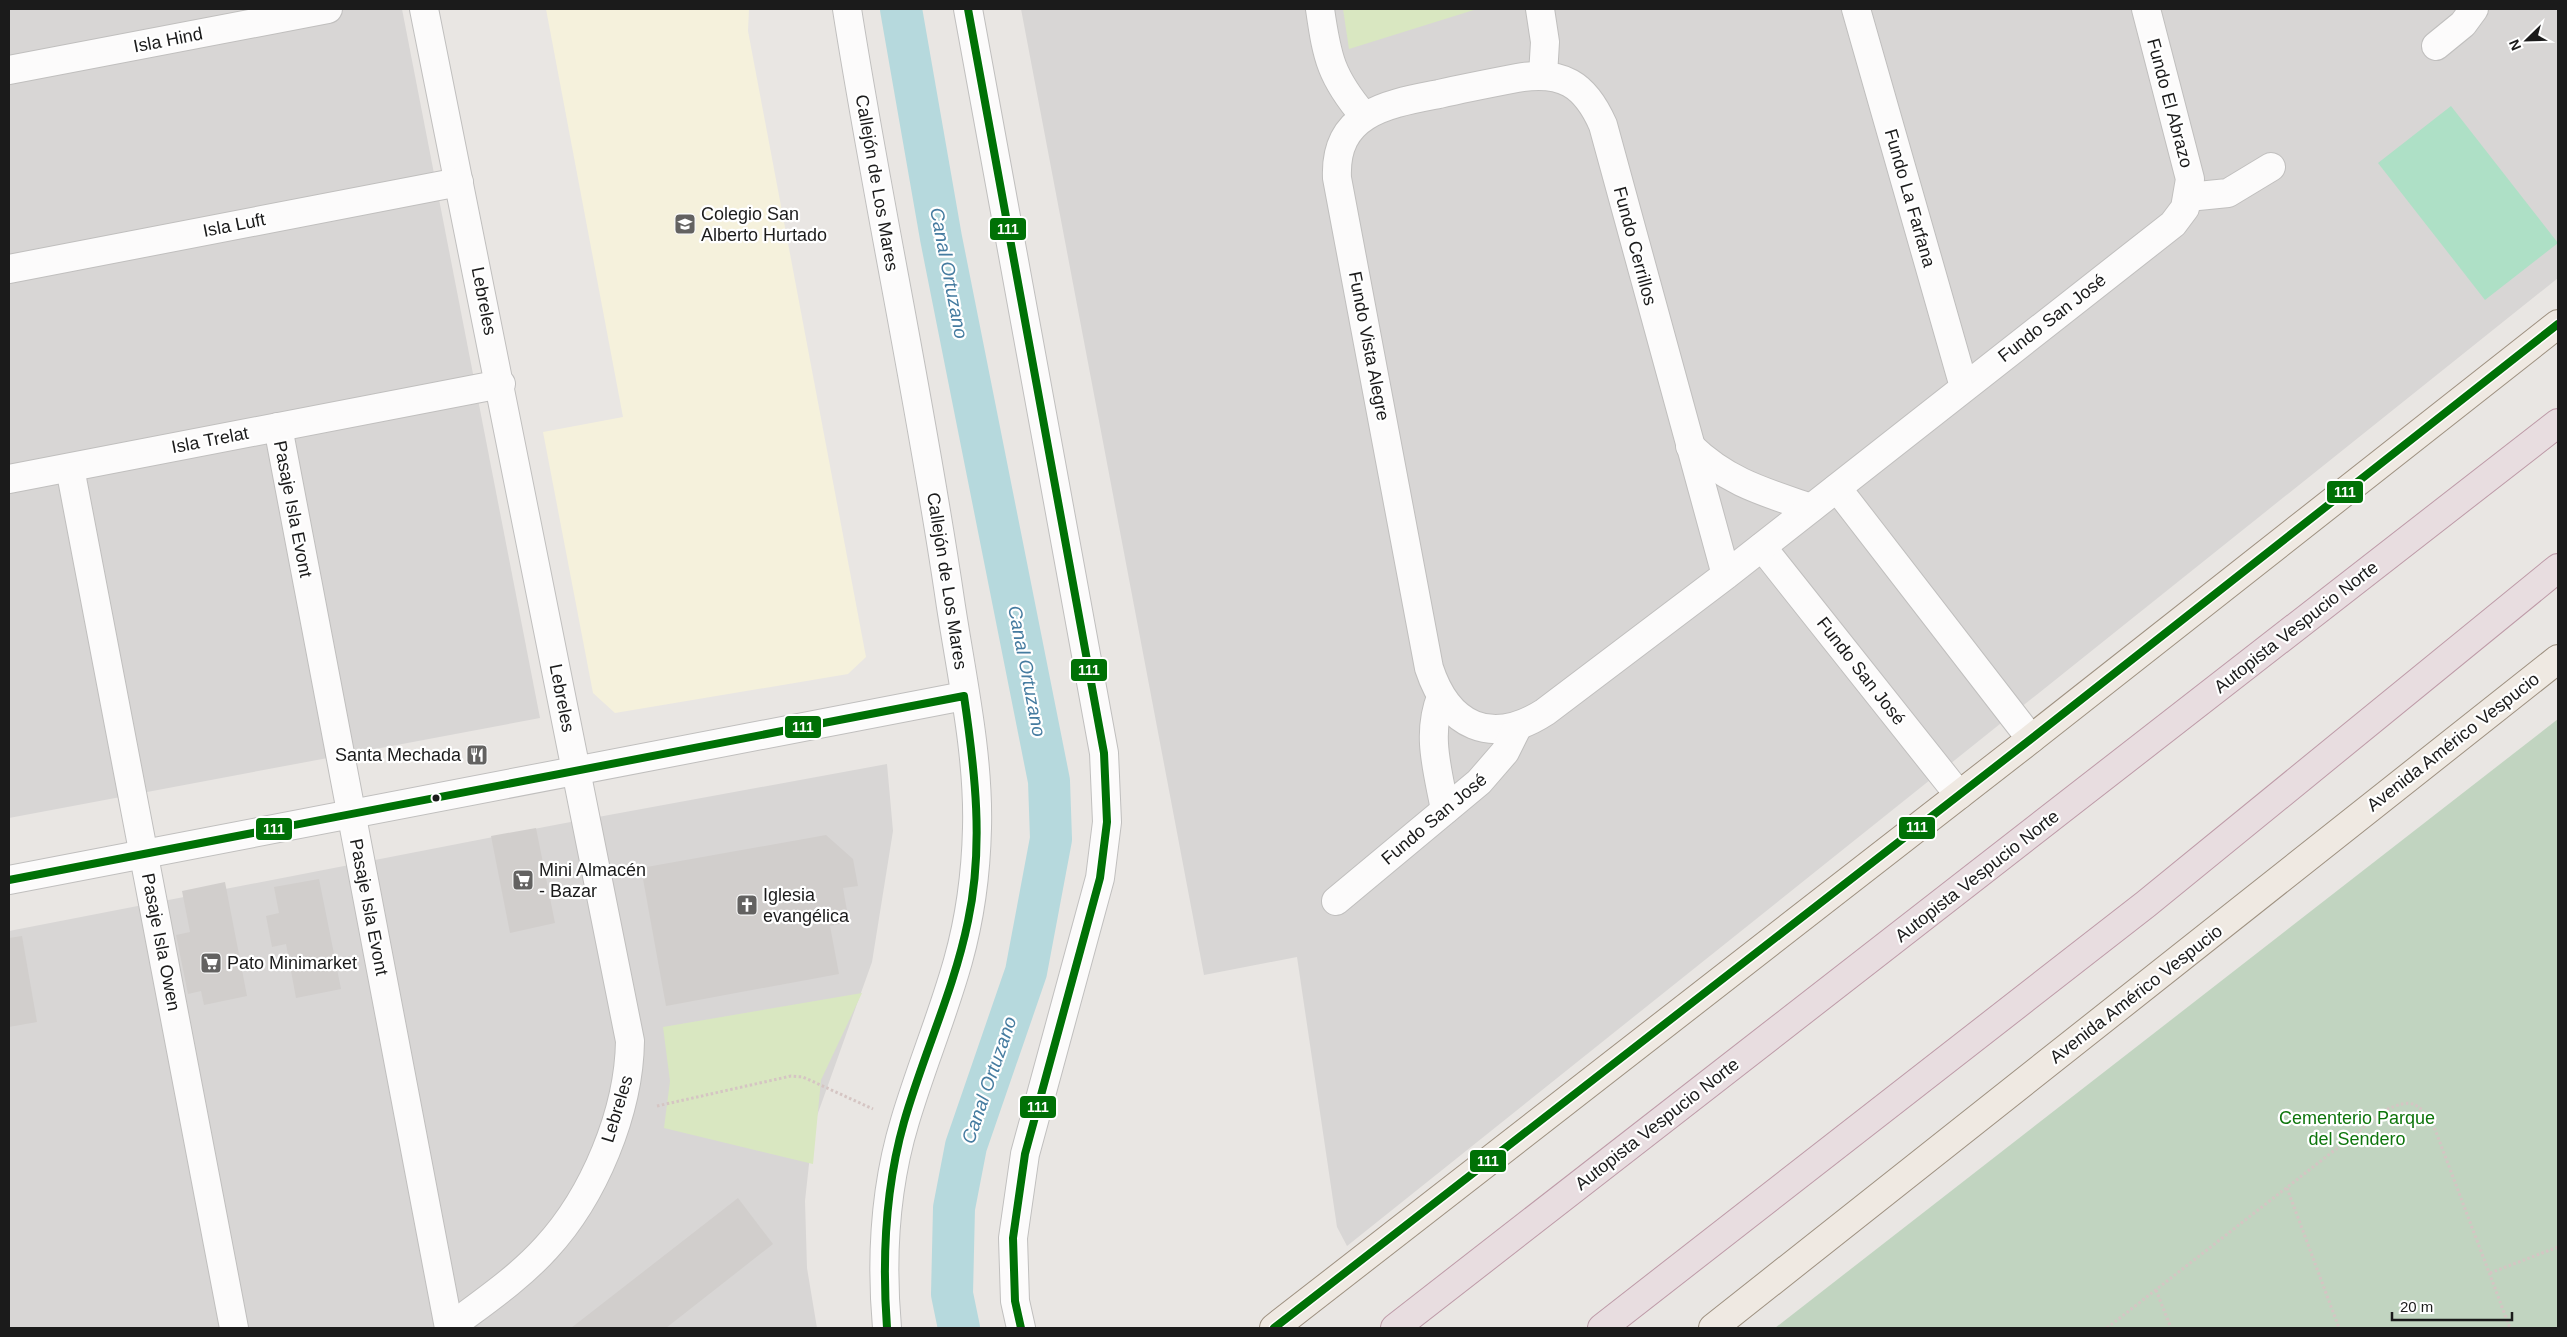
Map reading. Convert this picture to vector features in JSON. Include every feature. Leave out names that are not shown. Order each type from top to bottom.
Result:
[{"type":"highway","name":"Autopista Vespucio Norte","points":[[1395,1328],[2558,423]]},
{"type":"highway","points":[[1602,1328],[2146,904],[2558,568]]},
{"type":"main road","points":[[1274,1328],[2031,739],[2558,324]]},
{"type":"main road","name":"Avenida Américo Vespucio","points":[[1713,1328],[2558,659]]},
{"type":"street","name":"Isla Hind","points":[[9,70],[328,9]]},
{"type":"street","name":"Lebreles","points":[[424,9],[630,1041],[629,1069],[618,1115],[596,1171],[566,1222],[546,1248],[522,1271],[449,1328]]},
{"type":"street","name":"Callejón de Los Mares","points":[[847,9],[863,111],[936,504],[975,775],[977,826],[968,919],[946,1001],[904,1123],[892,1180],[885,1238],[884,1296],[887,1328]]},
{"type":"street","points":[[968,9],[1101,734],[1107,812],[1100,878],[1025,1154],[1012,1238],[1015,1301],[1021,1328]]},
{"type":"street","points":[[1320,9],[1330,66],[1344,92],[1364,116]]},
{"type":"street","points":[[1540,9],[1545,42],[1543,75]]},
{"type":"street","name":"Fundo La Farfana","points":[[1856,9],[1964,387]]},
{"type":"street","name":"Fundo El Abrazo","points":[[2146,9],[2188,165],[2190,179],[2188,197]]},
{"type":"street","points":[[2436,46],[2463,24],[2474,9]]},
{"type":"street","name":"Fundo Cerrillos","points":[[1364,116],[1387,104],[1517,78],[1543,75],[1566,80],[1574,85],[1590,101],[1603,125],[1726,575]]},
{"type":"street","name":"Fundo Vista Alegre","points":[[1364,116],[1343,142],[1337,166],[1337,178],[1428,668],[1441,697],[1450,710],[1462,720],[1477,727]]},
{"type":"street","points":[[2188,197],[2228,193],[2271,167]]},
{"type":"street","name":"Isla Luft","points":[[9,269],[460,182]]},
{"type":"street","name":"Fundo San José","points":[[1477,727],[1495,729],[1518,726],[1545,712],[1726,575],[2173,224],[2185,208],[2188,197]]},
{"type":"street","name":"Isla Trelat","points":[[9,479],[500,384]]},
{"type":"street","name":"Pasaje Isla Evont","points":[[278,427],[449,1328]]},
{"type":"street","points":[[1690,446],[1706,462],[1743,485],[1811,508]]},
{"type":"street","name":"Pasaje Isla Owen","points":[[70,468],[234,1328]]},
{"type":"street","points":[[1836,488],[2031,739]]},
{"type":"street","name":"Fundo San José","points":[[1762,547],[1959,795]]},
{"type":"street","points":[[9,880],[576,769],[964,696]]},
{"type":"street","points":[[1441,697],[1435,713],[1433,748],[1445,810]]},
{"type":"street","name":"Fundo San José","points":[[1336,901],[1493,768],[1505,752],[1518,726]]},
{"type":"path","points":[[618,1115],[791,1076],[803,1077],[904,1123]]},
{"type":"path","points":[[2107,1328],[2386,1110],[2398,1104],[2412,1103],[2423,1109],[2433,1124],[2510,1328]]},
{"type":"path","points":[[2287,1188],[2340,1328]]},
{"type":"path","points":[[2490,1273],[2558,1247]]},
{"type":"path","points":[[2156,1290],[2171,1328]]},
{"type":"shaded area","points":[[9,9],[402,9],[540,718],[9,818]]},
{"type":"shaded area","name":"Colegio San Alberto Hurtado","points":[[546,9],[749,9],[748,31],[866,657],[848,674],[615,713],[593,693],[543,432],[623,417]]},
{"type":"shaded area","points":[[1021,9],[2558,9],[2558,278],[1347,1246],[1337,1227],[1297,957],[1204,975]]},
{"type":"shaded area","points":[[887,764],[893,831],[872,962],[813,1127],[805,1201],[807,1268],[817,1328],[9,1328],[9,931],[560,824]]},
{"type":"green space","points":[[1343,9],[1477,9],[1349,49]]},
{"type":"green space","points":[[2451,106],[2558,243],[2485,300],[2378,163]]},
{"type":"green space","name":"Cementerio Parque del Sendero","points":[[2558,719],[2558,1328],[1775,1328]]},
{"type":"green space","points":[[862,993],[821,1080],[813,1164],[664,1128],[670,1081],[663,1027]]},
{"type":"building","name":"Mini Almacén - Bazar","points":[[536,828],[555,923],[510,933],[491,836]]},
{"type":"building","name":"Iglesia evangélica","points":[[826,835],[853,859],[858,886],[843,888],[849,922],[830,926],[839,974],[666,1006],[641,868]]},
{"type":"building","points":[[319,879],[341,989],[296,998],[286,944],[272,947],[266,916],[279,913],[274,887]]},
{"type":"building","name":"Pato Minimarket","points":[[225,882],[247,996],[204,1005],[201,991],[188,994],[176,935],[190,932],[182,891]]},
{"type":"building","points":[[22,936],[37,1022],[9,1027],[9,938]]},
{"type":"building","points":[[738,1198],[773,1244],[666,1328],[571,1328]]},
{"type":"waterway","name":"Canal Ortuzano","points":[[901,9],[941,238],[1049,781],[1051,839],[1026,972],[966,1146],[954,1208],[952,1294],[959,1328]]},
{"type":"transit line","name":"111","points":[[968,9],[1104,753],[1107,822],[1100,878],[1025,1154],[1013,1238],[1015,1301],[1021,1328]]},
{"type":"transit line","name":"111","points":[[1274,1328],[2031,739],[2558,324]]},
{"type":"transit line","name":"111","points":[[9,880],[964,696],[972,752],[976,808],[977,837],[973,893],[955,972],[912,1097],[898,1147],[886,1224],[887,1328]]},
{"type":"place","name":"Colegio San Alberto Hurtado","points":[[685,224]]},
{"type":"place","name":"Santa Mechada","points":[[477,755]]},
{"type":"place","name":"Mini Almacén - Bazar","points":[[523,880]]},
{"type":"place","name":"Iglesia evangélica","points":[[747,905]]},
{"type":"place","name":"Pato Minimarket","points":[[211,963]]}]
